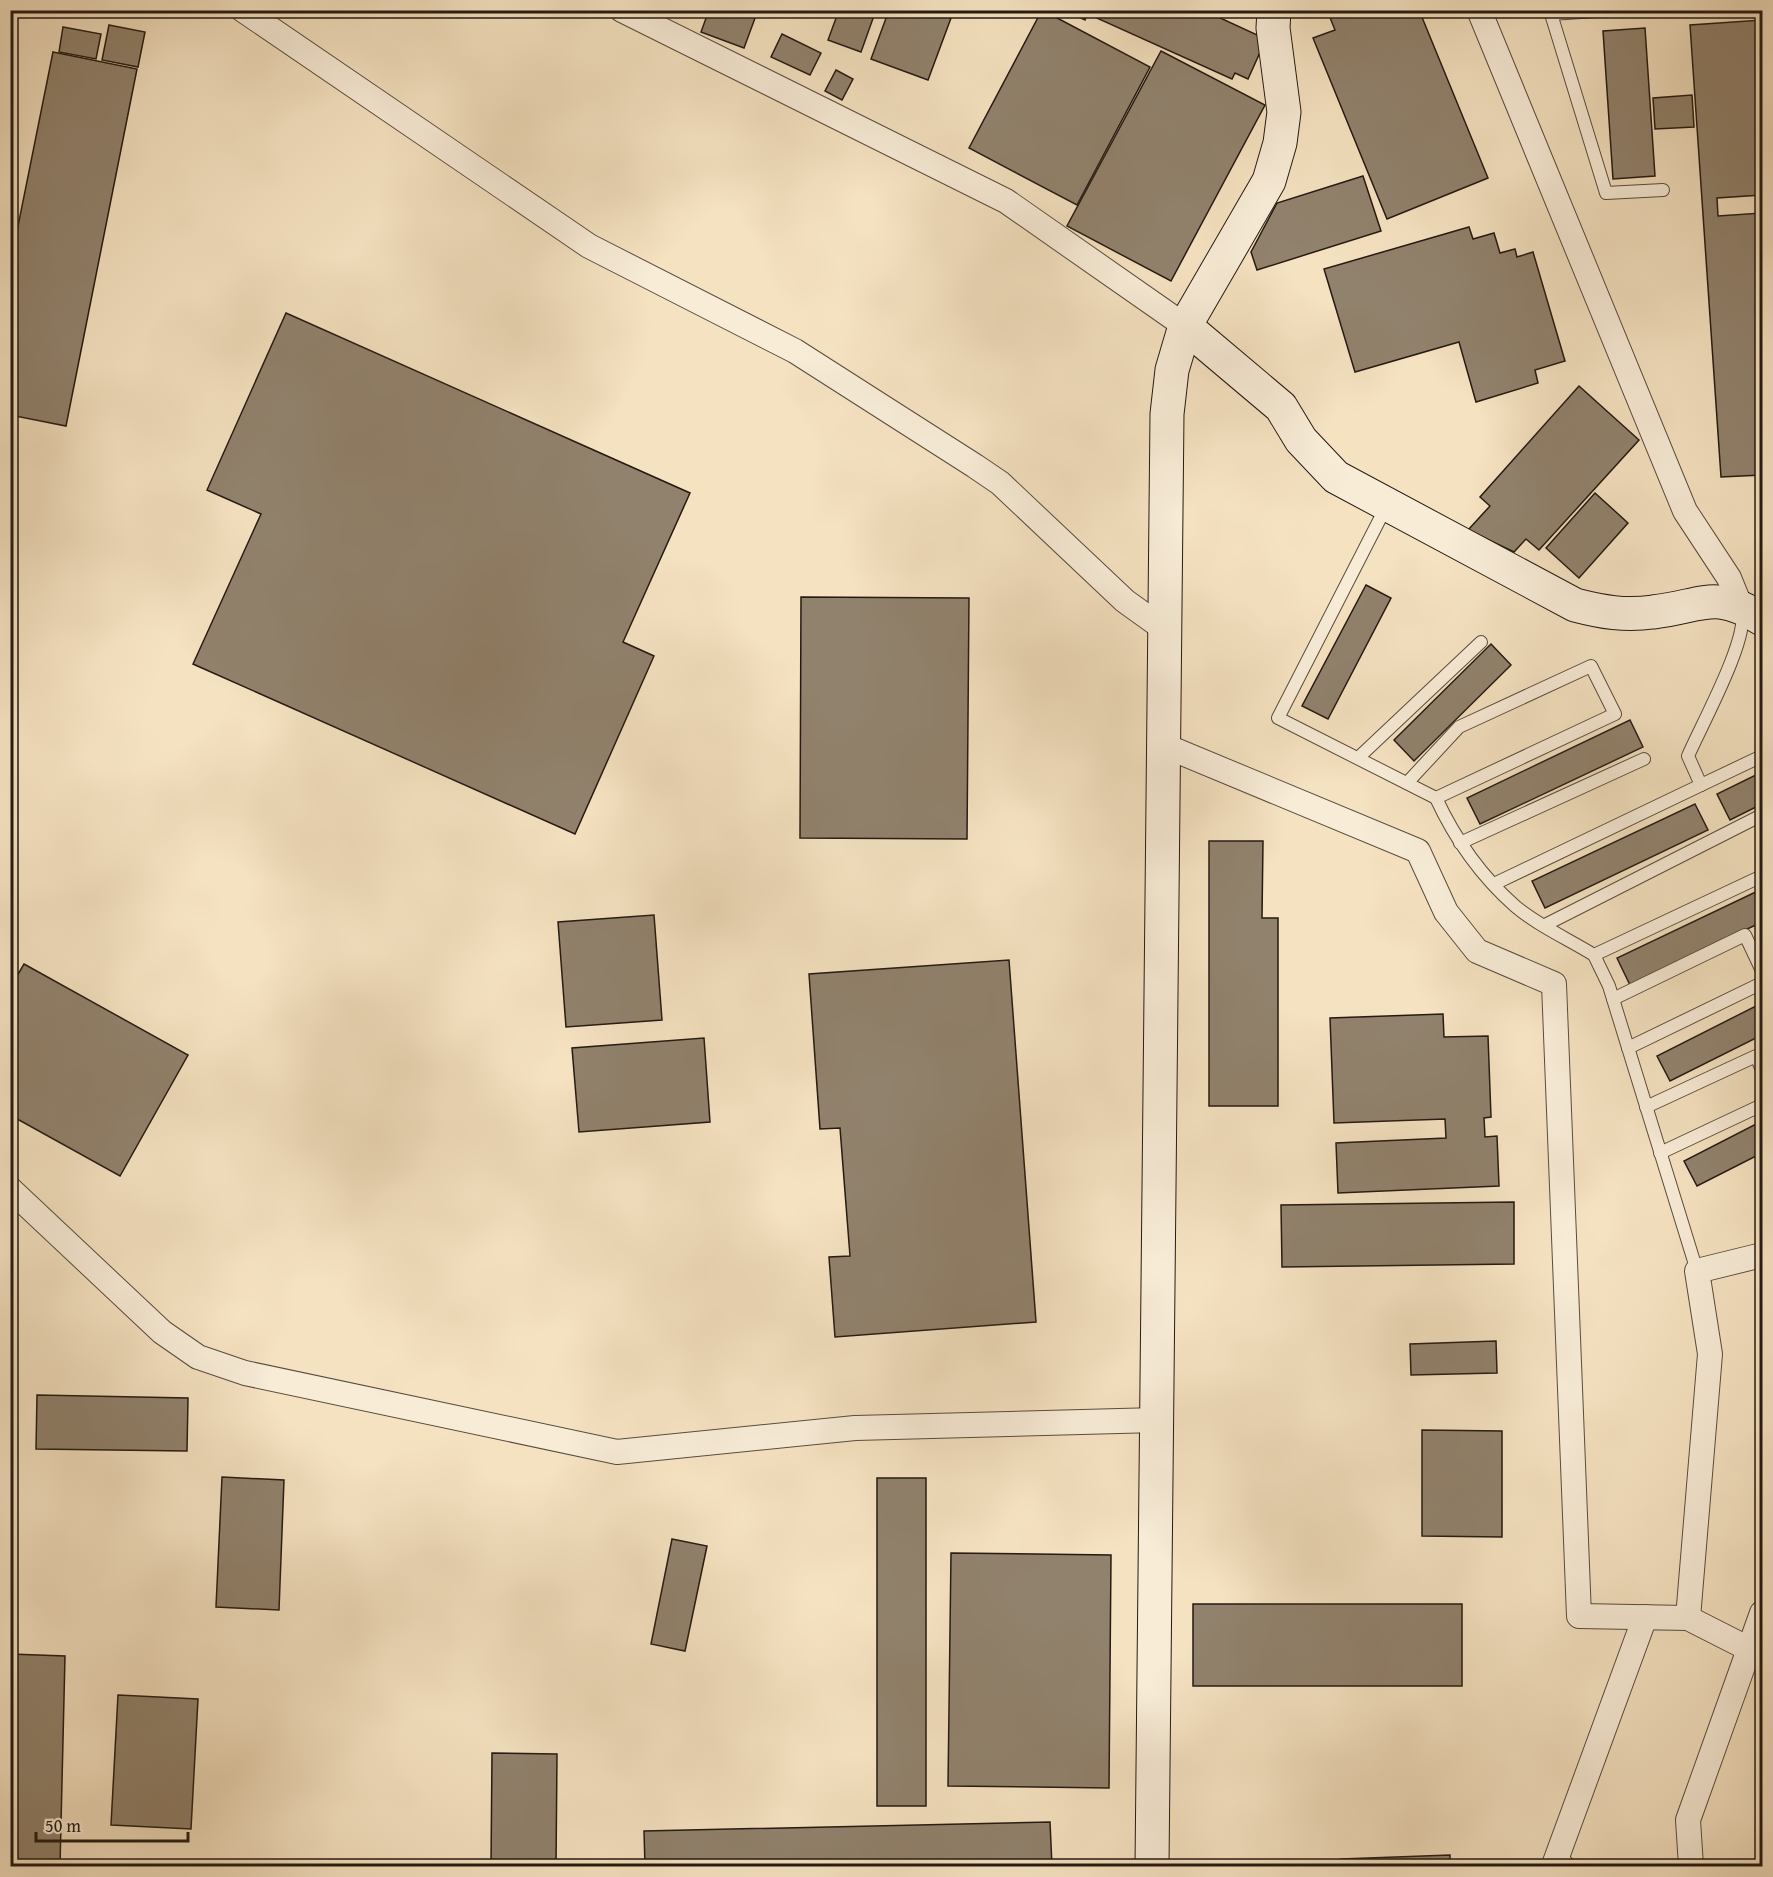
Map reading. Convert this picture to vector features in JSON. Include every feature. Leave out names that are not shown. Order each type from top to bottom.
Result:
[{"type":"street","points":[[243,10],[589,246],[795,351],[975,465],[1000,483],[1125,601],[1164,629]]},
{"type":"street","points":[[622,10],[1006,201],[1185,326],[1281,407],[1301,440],[1336,477],[1575,605],[1612,614],[1652,612],[1718,600],[1751,612]]},
{"type":"street","points":[[1152,1866],[1167,414],[1172,370],[1185,326],[1269,181],[1280,143],[1284,112],[1273,28],[1274,10]]},
{"type":"street","points":[[1479,10],[1685,511],[1751,612]]},
{"type":"street","points":[[1163,745],[1418,851],[1446,912],[1477,951],[1554,984],[1579,1616],[1688,1618],[1756,1650]]},
{"type":"street","points":[[10,1189],[162,1332],[198,1357],[245,1373],[616,1452],[855,1428],[1157,1420]]},
{"type":"street","points":[[1688,1618],[1710,1354],[1697,1271],[1762,1255]]},
{"type":"street","points":[[1691,1866],[1688,1820],[1756,1650],[1762,1612]]},
{"type":"street","points":[[1562,1866],[1554,1864],[1645,1617]]},
{"type":"lane","points":[[1611,10],[1551,14],[1606,193],[1663,190]]},
{"type":"lane","points":[[1387,504],[1278,718],[1436,798],[1460,843],[1479,871],[1516,907],[1594,955],[1613,999],[1697,1271]]},
{"type":"lane","points":[[1701,785],[1688,756],[1751,612]]},
{"type":"lane","points":[[1358,759],[1481,642]]},
{"type":"lane","points":[[1407,783],[1459,727],[1591,666],[1615,714],[1436,798]]},
{"type":"lane","points":[[1494,884],[1762,756]]},
{"type":"lane","points":[[1460,843],[1644,759]]},
{"type":"lane","points":[[1545,925],[1762,815]]},
{"type":"lane","points":[[1594,955],[1762,876]]},
{"type":"lane","points":[[1613,999],[1745,935],[1762,971]]},
{"type":"lane","points":[[1628,1048],[1762,983]]},
{"type":"lane","points":[[1646,1107],[1756,1056],[1762,1070]]},
{"type":"lane","points":[[1660,1153],[1762,1105]]},
{"type":"building","points":[[709,10],[758,10],[744,48],[701,32]]},
{"type":"building","points":[[839,10],[876,10],[861,52],[828,40]]},
{"type":"building","points":[[889,10],[954,10],[928,80],[871,59]]},
{"type":"building","points":[[1042,10],[1150,67],[1077,205],[969,148]]},
{"type":"building","points":[[1064,10],[1089,10],[1085,20]]},
{"type":"building","points":[[1093,10],[1203,10],[1266,39],[1248,79],[1235,73],[1232,79],[1090,15]]},
{"type":"building","points":[[1327,10],[1419,10],[1488,178],[1387,219],[1313,38],[1335,30]]},
{"type":"building","points":[[1762,20],[1762,195],[1717,198],[1718,216],[1762,213],[1762,475],[1721,477],[1690,25]]},
{"type":"building","points":[[109,25],[145,32],[138,67],[102,60]]},
{"type":"building","points":[[63,27],[101,34],[96,59],[59,52]]},
{"type":"building","points":[[1645,28],[1655,176],[1613,179],[1603,31]]},
{"type":"building","points":[[782,34],[821,53],[810,75],[771,57]]},
{"type":"building","points":[[1161,51],[1265,105],[1171,281],[1067,226]]},
{"type":"building","points":[[53,52],[137,69],[66,426],[10,415],[10,266]]},
{"type":"building","points":[[836,70],[853,79],[842,100],[825,91]]},
{"type":"building","points":[[1692,95],[1694,127],[1655,129],[1653,98]]},
{"type":"building","points":[[1363,176],[1381,231],[1257,270],[1251,252],[1277,203]]},
{"type":"building","points":[[1469,227],[1473,239],[1494,233],[1500,253],[1515,249],[1517,257],[1533,252],[1565,361],[1535,370],[1538,383],[1476,402],[1459,342],[1355,372],[1324,269]]},
{"type":"building","points":[[286,313],[690,493],[623,642],[654,656],[575,834],[193,664],[261,514],[207,490]]},
{"type":"building","points":[[1579,386],[1639,440],[1539,550],[1526,539],[1514,552],[1468,530],[1490,506],[1480,497]]},
{"type":"building","points":[[1595,493],[1628,523],[1579,578],[1546,548]]},
{"type":"building","points":[[1366,585],[1391,598],[1328,719],[1302,706]]},
{"type":"building","points":[[801,597],[969,598],[967,839],[800,838]]},
{"type":"building","points":[[1491,644],[1511,665],[1414,761],[1394,740]]},
{"type":"building","points":[[1630,720],[1643,747],[1480,824],[1467,798]]},
{"type":"building","points":[[1762,772],[1762,804],[1730,820],[1717,794]]},
{"type":"building","points":[[1695,804],[1708,830],[1545,908],[1532,881]]},
{"type":"building","points":[[1209,841],[1263,841],[1262,918],[1278,918],[1278,1106],[1209,1106]]},
{"type":"building","points":[[1762,889],[1762,922],[1630,985],[1617,958]]},
{"type":"building","points":[[654,915],[662,1020],[566,1027],[558,922]]},
{"type":"building","points":[[1009,960],[1036,1322],[835,1337],[829,1257],[850,1256],[840,1128],[820,1129],[809,974]]},
{"type":"building","points":[[24,964],[188,1055],[120,1176],[10,1115],[10,988]]},
{"type":"building","points":[[1762,1003],[1762,1035],[1670,1081],[1657,1056]]},
{"type":"building","points":[[1443,1014],[1444,1037],[1488,1036],[1491,1117],[1484,1118],[1485,1137],[1497,1136],[1499,1186],[1338,1193],[1336,1143],[1446,1138],[1445,1119],[1334,1123],[1330,1018]]},
{"type":"building","points":[[704,1038],[710,1122],[579,1132],[572,1048]]},
{"type":"building","points":[[1762,1121],[1762,1153],[1697,1186],[1684,1161]]},
{"type":"building","points":[[1514,1202],[1514,1264],[1282,1267],[1281,1205]]},
{"type":"building","points":[[1496,1341],[1497,1373],[1411,1375],[1410,1344]]},
{"type":"building","points":[[37,1395],[188,1398],[187,1451],[36,1449]]},
{"type":"building","points":[[1422,1430],[1502,1431],[1502,1537],[1422,1536]]},
{"type":"building","points":[[222,1477],[284,1480],[279,1610],[216,1607]]},
{"type":"building","points":[[877,1478],[926,1478],[926,1806],[877,1806]]},
{"type":"building","points":[[672,1539],[707,1546],[685,1651],[651,1644]]},
{"type":"building","points":[[951,1553],[1111,1555],[1109,1788],[948,1786]]},
{"type":"building","points":[[1193,1604],[1462,1604],[1462,1686],[1193,1686]]},
{"type":"building","points":[[10,1654],[65,1656],[60,1866],[10,1866]]},
{"type":"building","points":[[118,1695],[198,1699],[191,1829],[111,1825]]},
{"type":"building","points":[[492,1753],[557,1754],[556,1866],[491,1866]]},
{"type":"building","points":[[1050,1822],[1052,1866],[645,1866],[644,1831]]},
{"type":"building","points":[[1450,1855],[1450,1866],[1342,1866],[1341,1859]]}]
